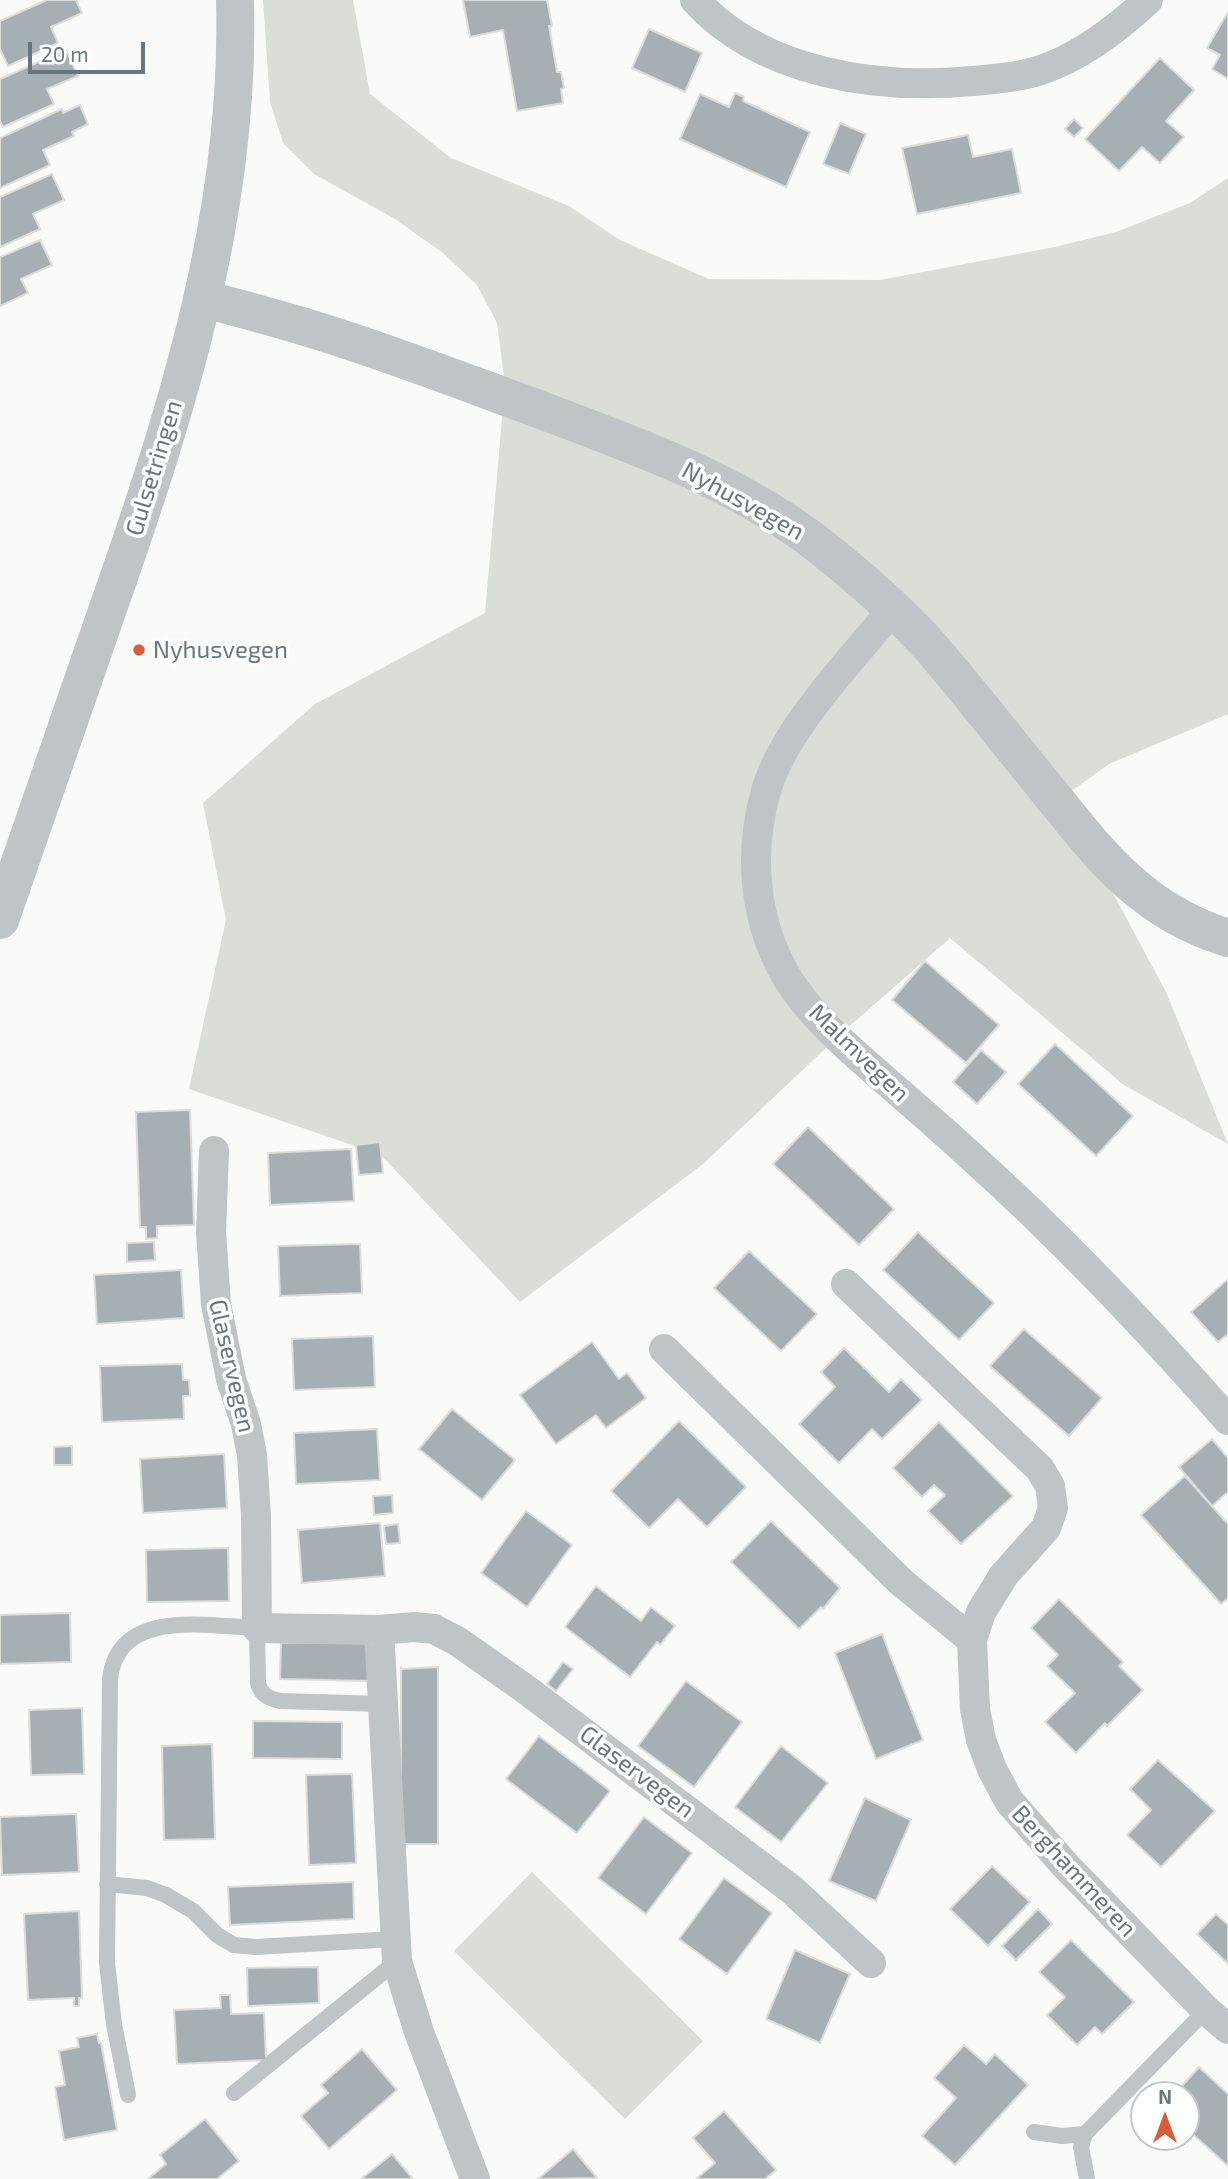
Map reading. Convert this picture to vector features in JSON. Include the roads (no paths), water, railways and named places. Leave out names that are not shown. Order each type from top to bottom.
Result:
[{"type":"street","name":"Gulsetringen","points":[[0,920],[140,518],[204,299],[229,148],[234,82],[235,0]]},
{"type":"street","points":[[695,0],[736,34],[780,57],[822,72],[890,83],[942,84],[992,80],[1039,71],[1068,59],[1101,39],[1148,0]]},
{"type":"street","name":"Nyhusvegen","points":[[204,299],[318,331],[411,362],[620,440],[682,466],[778,516],[823,548],[868,586],[932,648],[1089,841],[1124,879],[1164,909],[1199,929],[1228,938]]},
{"type":"street","name":"Malmvegen","points":[[892,610],[817,702],[784,749],[767,789],[758,829],[755,866],[759,901],[780,962],[788,979],[813,1012],[853,1052],[1009,1192],[1156,1338],[1228,1420]]},
{"type":"street","name":"Glaservegen","points":[[214,1151],[211,1233],[216,1304],[231,1380],[246,1424],[252,1455],[256,1516],[257,1628],[434,1629],[524,1688],[791,1889],[872,1963]]},
{"type":"street","name":"Berghammeren","points":[[846,1284],[1040,1469],[1050,1486],[1053,1508],[1046,1528],[1004,1575],[982,1612],[972,1640],[975,1709],[992,1769],[1009,1801],[1065,1865],[1206,2010],[1228,2029]]},
{"type":"street","points":[[664,1349],[901,1582],[972,1640]]},
{"type":"street","points":[[379,1630],[396,1950],[419,2032],[475,2179]]},
{"type":"lane","points":[[128,2095],[114,2024],[107,1963],[110,1679],[117,1653],[126,1641],[138,1632],[160,1627],[195,1625],[257,1628],[258,1683],[260,1691],[267,1698],[280,1701],[383,1704]]},
{"type":"lane","points":[[107,1884],[147,1888],[166,1895],[193,1911],[217,1936],[234,1945],[396,1950]]},
{"type":"lane","points":[[234,2093],[396,1950]]},
{"type":"lane","points":[[1087,2179],[1080,2147],[1085,2134],[1206,2010]]},
{"type":"lane","points":[[1034,2132],[1062,2136],[1085,2134]]},
{"type":"place","name":"Nyhusvegen","points":[[139,650]]}]
